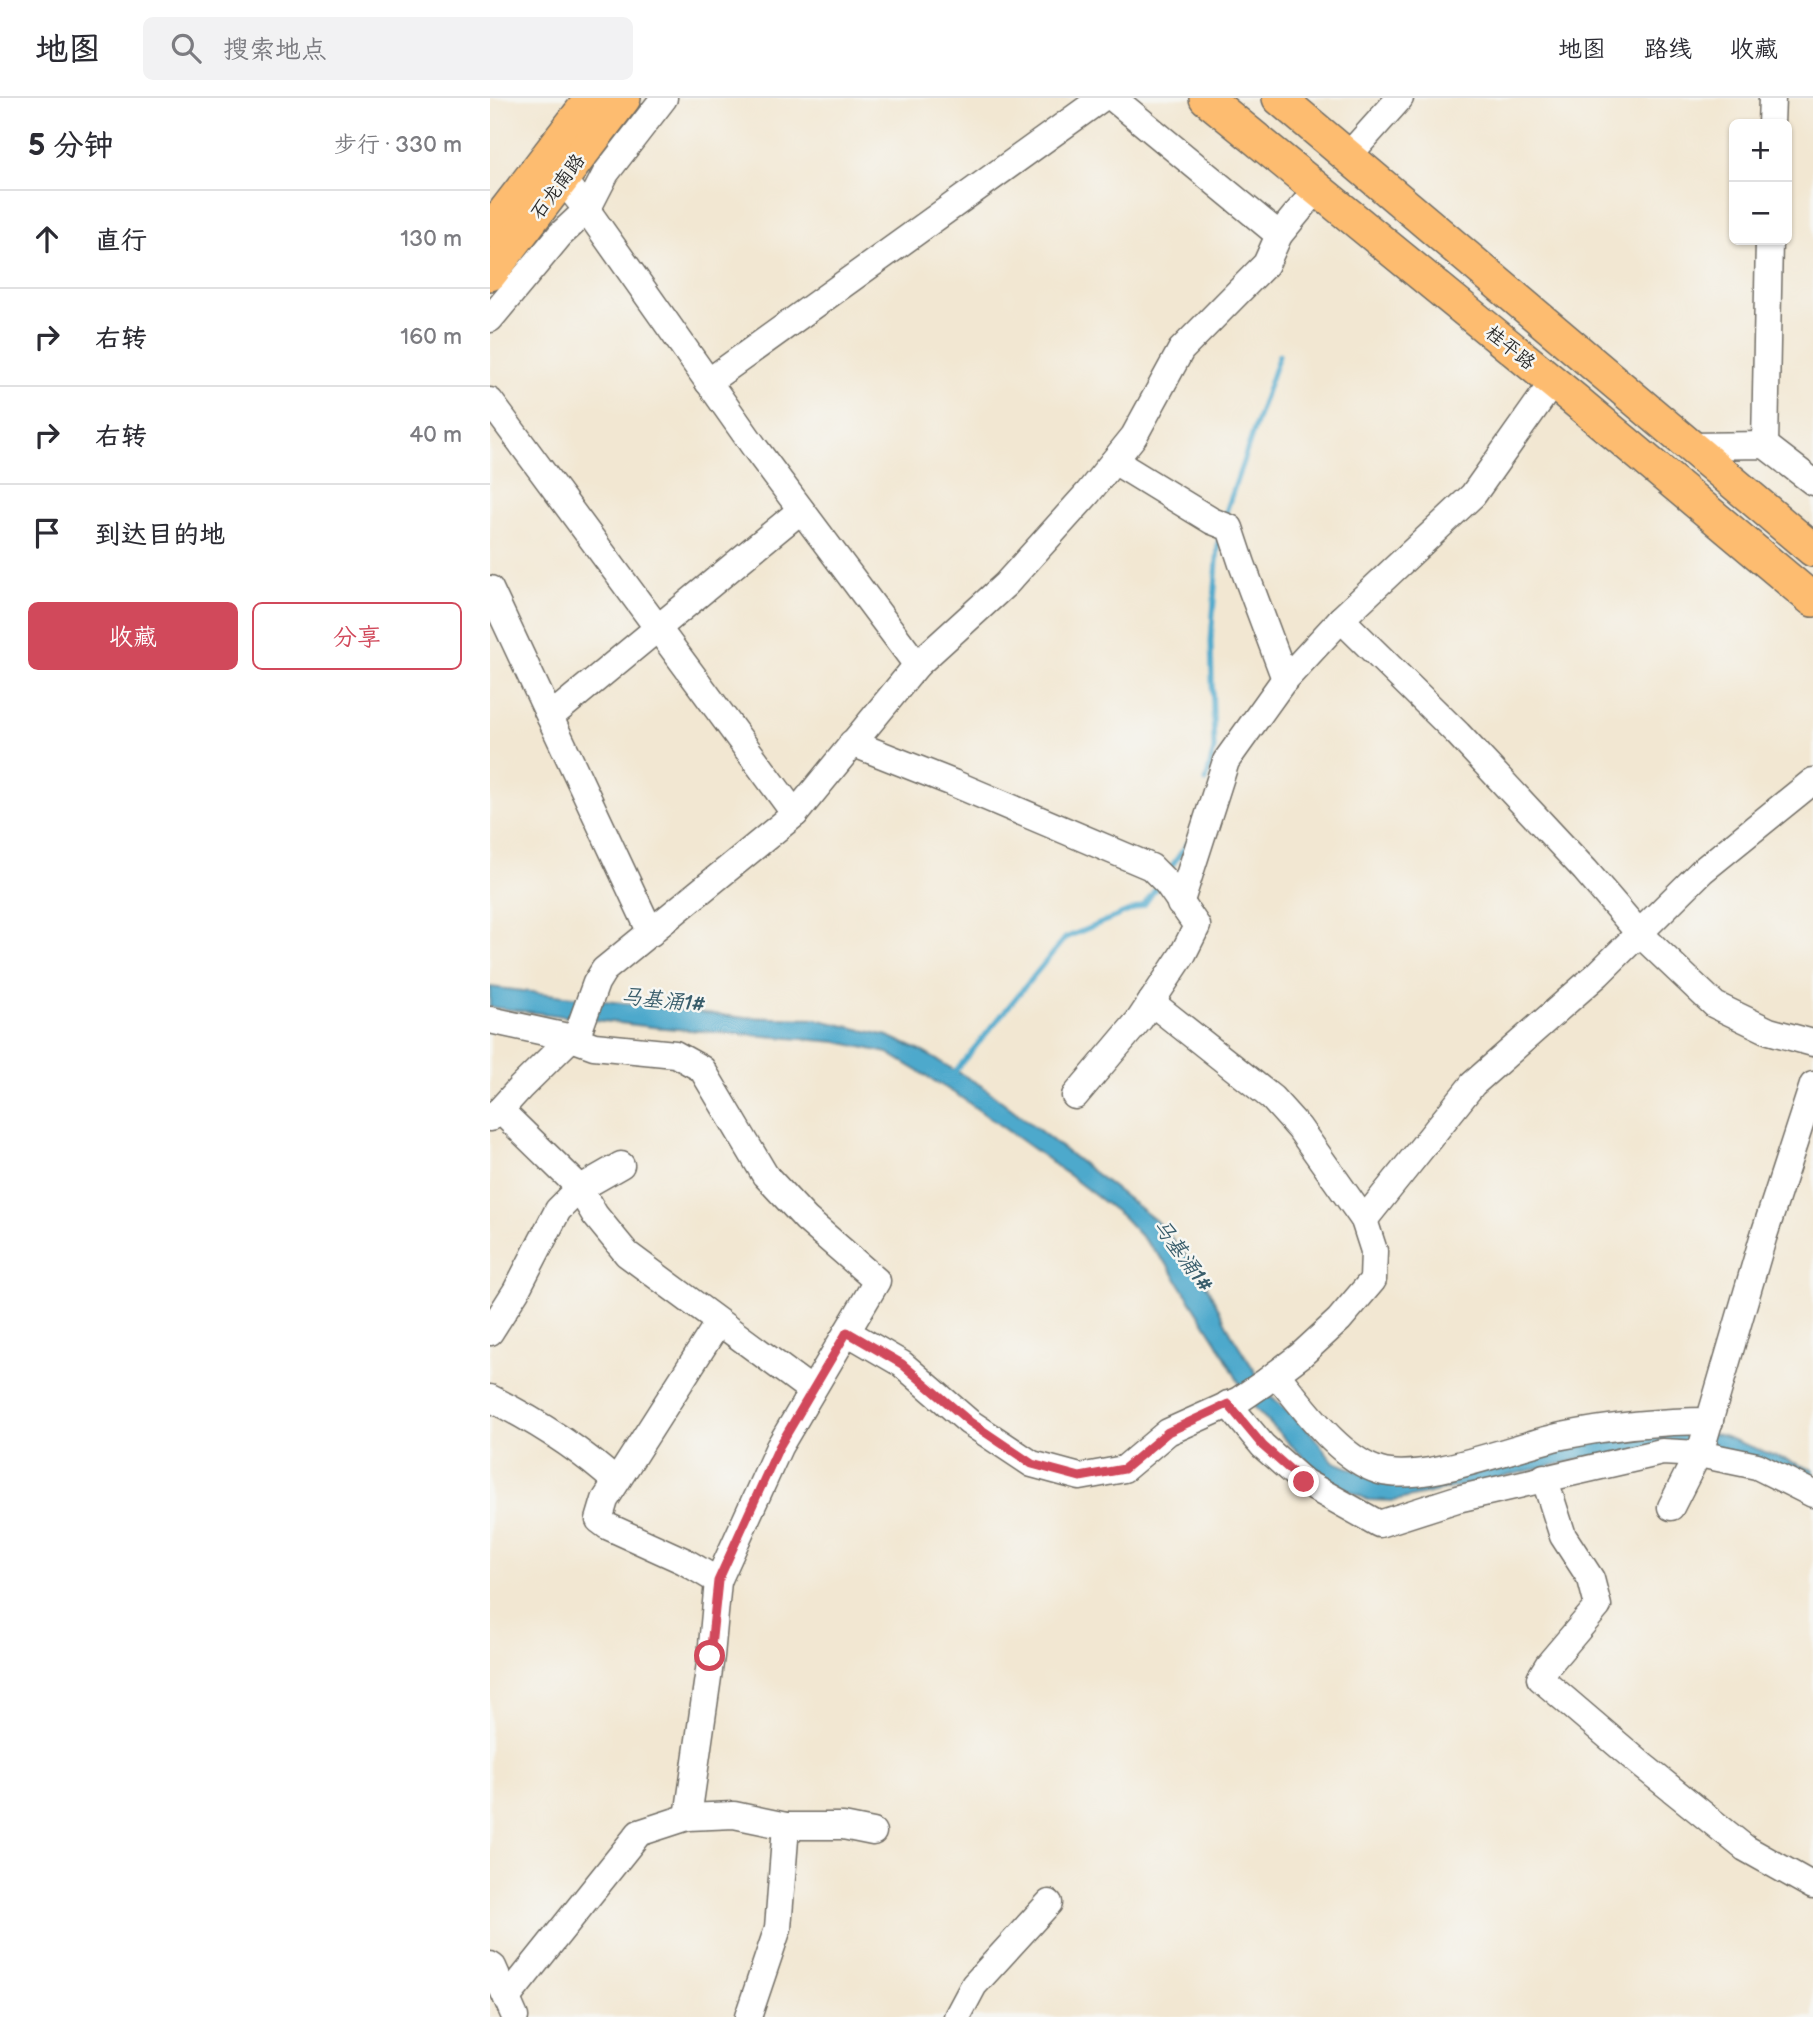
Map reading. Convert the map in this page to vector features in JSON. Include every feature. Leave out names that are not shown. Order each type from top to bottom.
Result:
[{"type":"main road","name":"石龙南路","points":[[490,231],[592,98]]},
{"type":"main road","name":"石龙南路","points":[[490,274],[624,98]]},
{"type":"main road","name":"桂平路","points":[[1206,98],[1813,600]]},
{"type":"main road","name":"桂平路","points":[[1279,98],[1813,550]]},
{"type":"street","points":[[490,319],[560,235],[587,210],[606,173],[664,98]]},
{"type":"street","points":[[708,382],[1102,98]]},
{"type":"street","points":[[1113,98],[1279,235]]},
{"type":"street","points":[[1348,156],[1400,98]]},
{"type":"street","points":[[1771,119],[1772,98]]},
{"type":"street","points":[[562,179],[917,666]]},
{"type":"street","points":[[811,1390],[627,1254],[595,1215],[579,1189],[495,1114],[576,1034],[604,970],[794,814],[917,666],[1006,584],[1134,436],[1181,349],[1266,264],[1279,235],[1317,189]]},
{"type":"street","points":[[1765,445],[1769,245]]},
{"type":"street","points":[[1166,885],[1226,761],[1285,679],[1341,619],[1473,495],[1552,382]]},
{"type":"street","points":[[490,401],[794,814]]},
{"type":"street","points":[[1690,446],[1765,445],[1813,482]]},
{"type":"street","points":[[1114,461],[1221,524],[1241,564],[1285,679]]},
{"type":"street","points":[[550,717],[801,510]]},
{"type":"street","points":[[490,589],[650,933]]},
{"type":"street","points":[[1341,619],[1458,733],[1585,870],[1639,933],[1715,1005],[1769,1031],[1813,1043]]},
{"type":"street","points":[[852,743],[953,783],[1166,885],[1197,926],[1183,954],[1140,1019],[1075,1096]]},
{"type":"street","points":[[1364,1220],[1473,1084],[1598,974],[1702,871],[1813,781]]},
{"type":"street","points":[[847,1332],[902,1364],[970,1422],[1032,1464],[1080,1477],[1124,1469],[1168,1432],[1233,1402],[1270,1379],[1301,1356],[1339,1320],[1373,1280],[1374,1251],[1364,1220],[1299,1128],[1272,1098],[1151,1002]]},
{"type":"street","points":[[490,1020],[576,1034],[594,1046],[675,1054],[702,1069],[765,1175],[806,1219],[877,1282],[779,1447],[718,1581],[688,1817]]},
{"type":"street","points":[[1671,1507],[1705,1437],[1763,1238],[1813,1085]]},
{"type":"street","points":[[490,1332],[516,1291],[558,1210],[579,1189],[621,1165]]},
{"type":"street","points":[[718,1323],[605,1500],[599,1520],[684,1561],[718,1581]]},
{"type":"street","points":[[1270,1379],[1339,1448],[1378,1471],[1401,1475],[1429,1472],[1560,1437],[1616,1426],[1675,1421],[1813,1494]]},
{"type":"street","points":[[491,1401],[599,1467],[616,1482]]},
{"type":"street","points":[[1233,1402],[1263,1446],[1304,1482],[1379,1524],[1457,1499],[1662,1452],[1705,1437]]},
{"type":"street","points":[[1544,1478],[1563,1536],[1591,1579],[1598,1606],[1540,1678],[1745,1849],[1813,1886]]},
{"type":"street","points":[[511,2008],[639,1833],[688,1817],[734,1815],[786,1826],[843,1826],[873,1832]]},
{"type":"street","points":[[748,2017],[778,1928],[786,1826]]},
{"type":"street","points":[[957,2017],[974,1985],[1049,1903]]},
{"type":"street","points":[[490,1965],[511,2008]]},
{"type":"water","name":"马基涌1#","points":[[490,987],[738,1017],[816,1019],[888,1036],[923,1052],[982,1086],[1155,1220],[1182,1250],[1208,1288],[1232,1335],[1270,1395],[1310,1432],[1334,1462],[1380,1480],[1601,1437],[1692,1431],[1720,1435],[1813,1470],[1813,1483],[1777,1466],[1595,1456],[1394,1501],[1368,1500],[1326,1479],[1250,1403],[1217,1342],[1167,1264],[1122,1216],[959,1096],[888,1053],[838,1042],[652,1027],[490,1007]]},
{"type":"waterway","points":[[1224,518],[1279,355]]},
{"type":"waterway","points":[[1206,781],[1214,749],[1211,641],[1219,534]]},
{"type":"waterway","points":[[1167,873],[1187,844]]},
{"type":"waterway","points":[[953,1074],[1065,938],[1144,905],[1159,884]]},
{"type":"route","points":[[710,1656],[718,1581],[779,1447],[847,1332],[902,1364],[970,1422],[1032,1464],[1080,1477],[1124,1469],[1168,1432],[1228,1404],[1263,1446],[1304,1482]]}]
